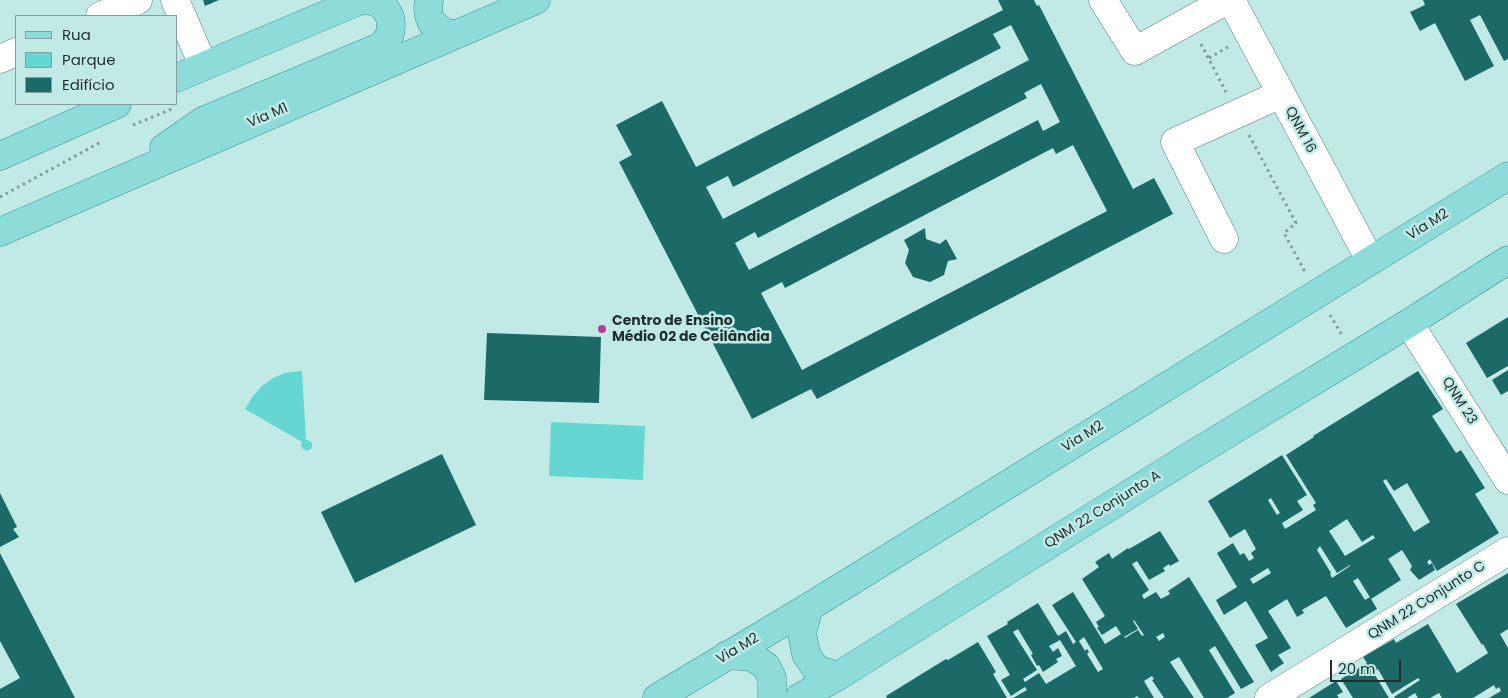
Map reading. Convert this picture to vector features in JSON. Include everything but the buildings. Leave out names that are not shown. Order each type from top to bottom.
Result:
[{"type":"main road","points":[[429,0],[429,16],[432,23],[444,32],[459,33]]},
{"type":"main road","name":"Via M1","points":[[0,232],[536,0]]},
{"type":"main road","points":[[118,180],[203,121],[380,47],[390,34],[390,17],[380,4],[372,1],[358,1],[178,77]]},
{"type":"main road","points":[[0,156],[115,105]]},
{"type":"main road","name":"Via M2","points":[[657,698],[809,607],[1508,176]]},
{"type":"main road","name":"QNM 22 Conjunto A","points":[[799,698],[838,676],[1184,460],[1409,324],[1508,260]]},
{"type":"main road","points":[[809,607],[802,633],[806,654],[816,669],[838,676]]},
{"type":"main road","points":[[727,656],[752,657],[766,666],[772,678],[772,698]]},
{"type":"street","points":[[102,15],[138,0]]},
{"type":"street","points":[[175,0],[203,66]]},
{"type":"street","points":[[1103,0],[1134,51],[1229,0]]},
{"type":"street","name":"QNM 16","points":[[1229,0],[1370,260]]},
{"type":"street","points":[[0,59],[15,52]]},
{"type":"street","points":[[1224,239],[1175,142],[1281,94]]},
{"type":"street","name":"QNM 23","points":[[1409,324],[1508,480]]},
{"type":"street","name":"QNM 22 Conjunto C","points":[[1268,698],[1508,551]]},
{"type":"path","points":[[1190,21],[1296,222],[1284,233],[1316,293],[1355,356]]},
{"type":"green space","points":[[302,371],[306,440],[312,444],[312,448],[307,451],[301,446],[302,442],[245,409],[262,386],[273,378],[285,373]]},
{"type":"green space","points":[[551,422],[645,426],[643,480],[549,476]]},
{"type":"place","name":"Centro de Ensino Médio 02 de Ceilândia","points":[[602,329]]}]
